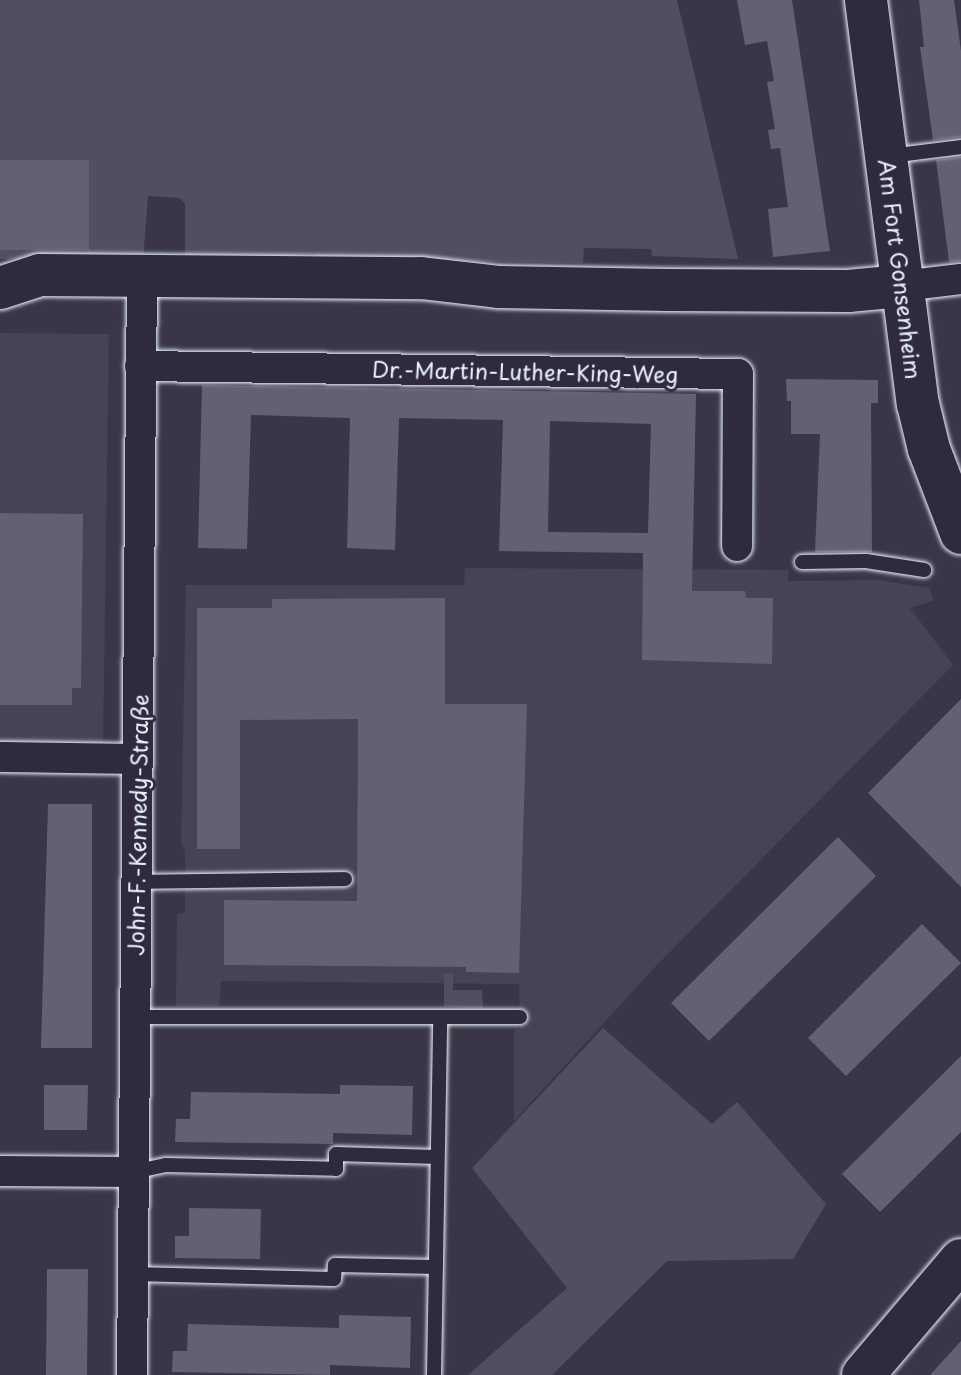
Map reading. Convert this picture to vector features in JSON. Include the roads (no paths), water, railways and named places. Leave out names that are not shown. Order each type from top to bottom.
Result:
[{"type":"street","name":"Am Fort Gonsenheim","points":[[866,0],[922,419],[933,462],[961,533]]},
{"type":"street","points":[[0,290],[40,298],[141,287],[420,302],[499,287],[848,291],[961,279]]},
{"type":"street","name":"John-F.-Kennedy-Straße","points":[[132,1375],[141,287]]},
{"type":"street","name":"Dr.-Martin-Luther-King-Weg","points":[[140,366],[738,374],[737,546]]},
{"type":"street","points":[[0,757],[138,759]]},
{"type":"street","points":[[0,1171],[132,1172]]},
{"type":"street","points":[[863,1375],[961,1260]]},
{"type":"lane","points":[[886,157],[961,147]]},
{"type":"lane","points":[[802,562],[866,561],[924,570]]},
{"type":"lane","points":[[136,882],[345,879]]},
{"type":"lane","points":[[135,1017],[520,1017]]},
{"type":"lane","points":[[434,1375],[440,1017]]},
{"type":"lane","points":[[132,1172],[166,1165],[336,1169],[336,1154],[437,1157]]},
{"type":"lane","points":[[132,1274],[334,1279],[335,1265],[436,1267]]}]
